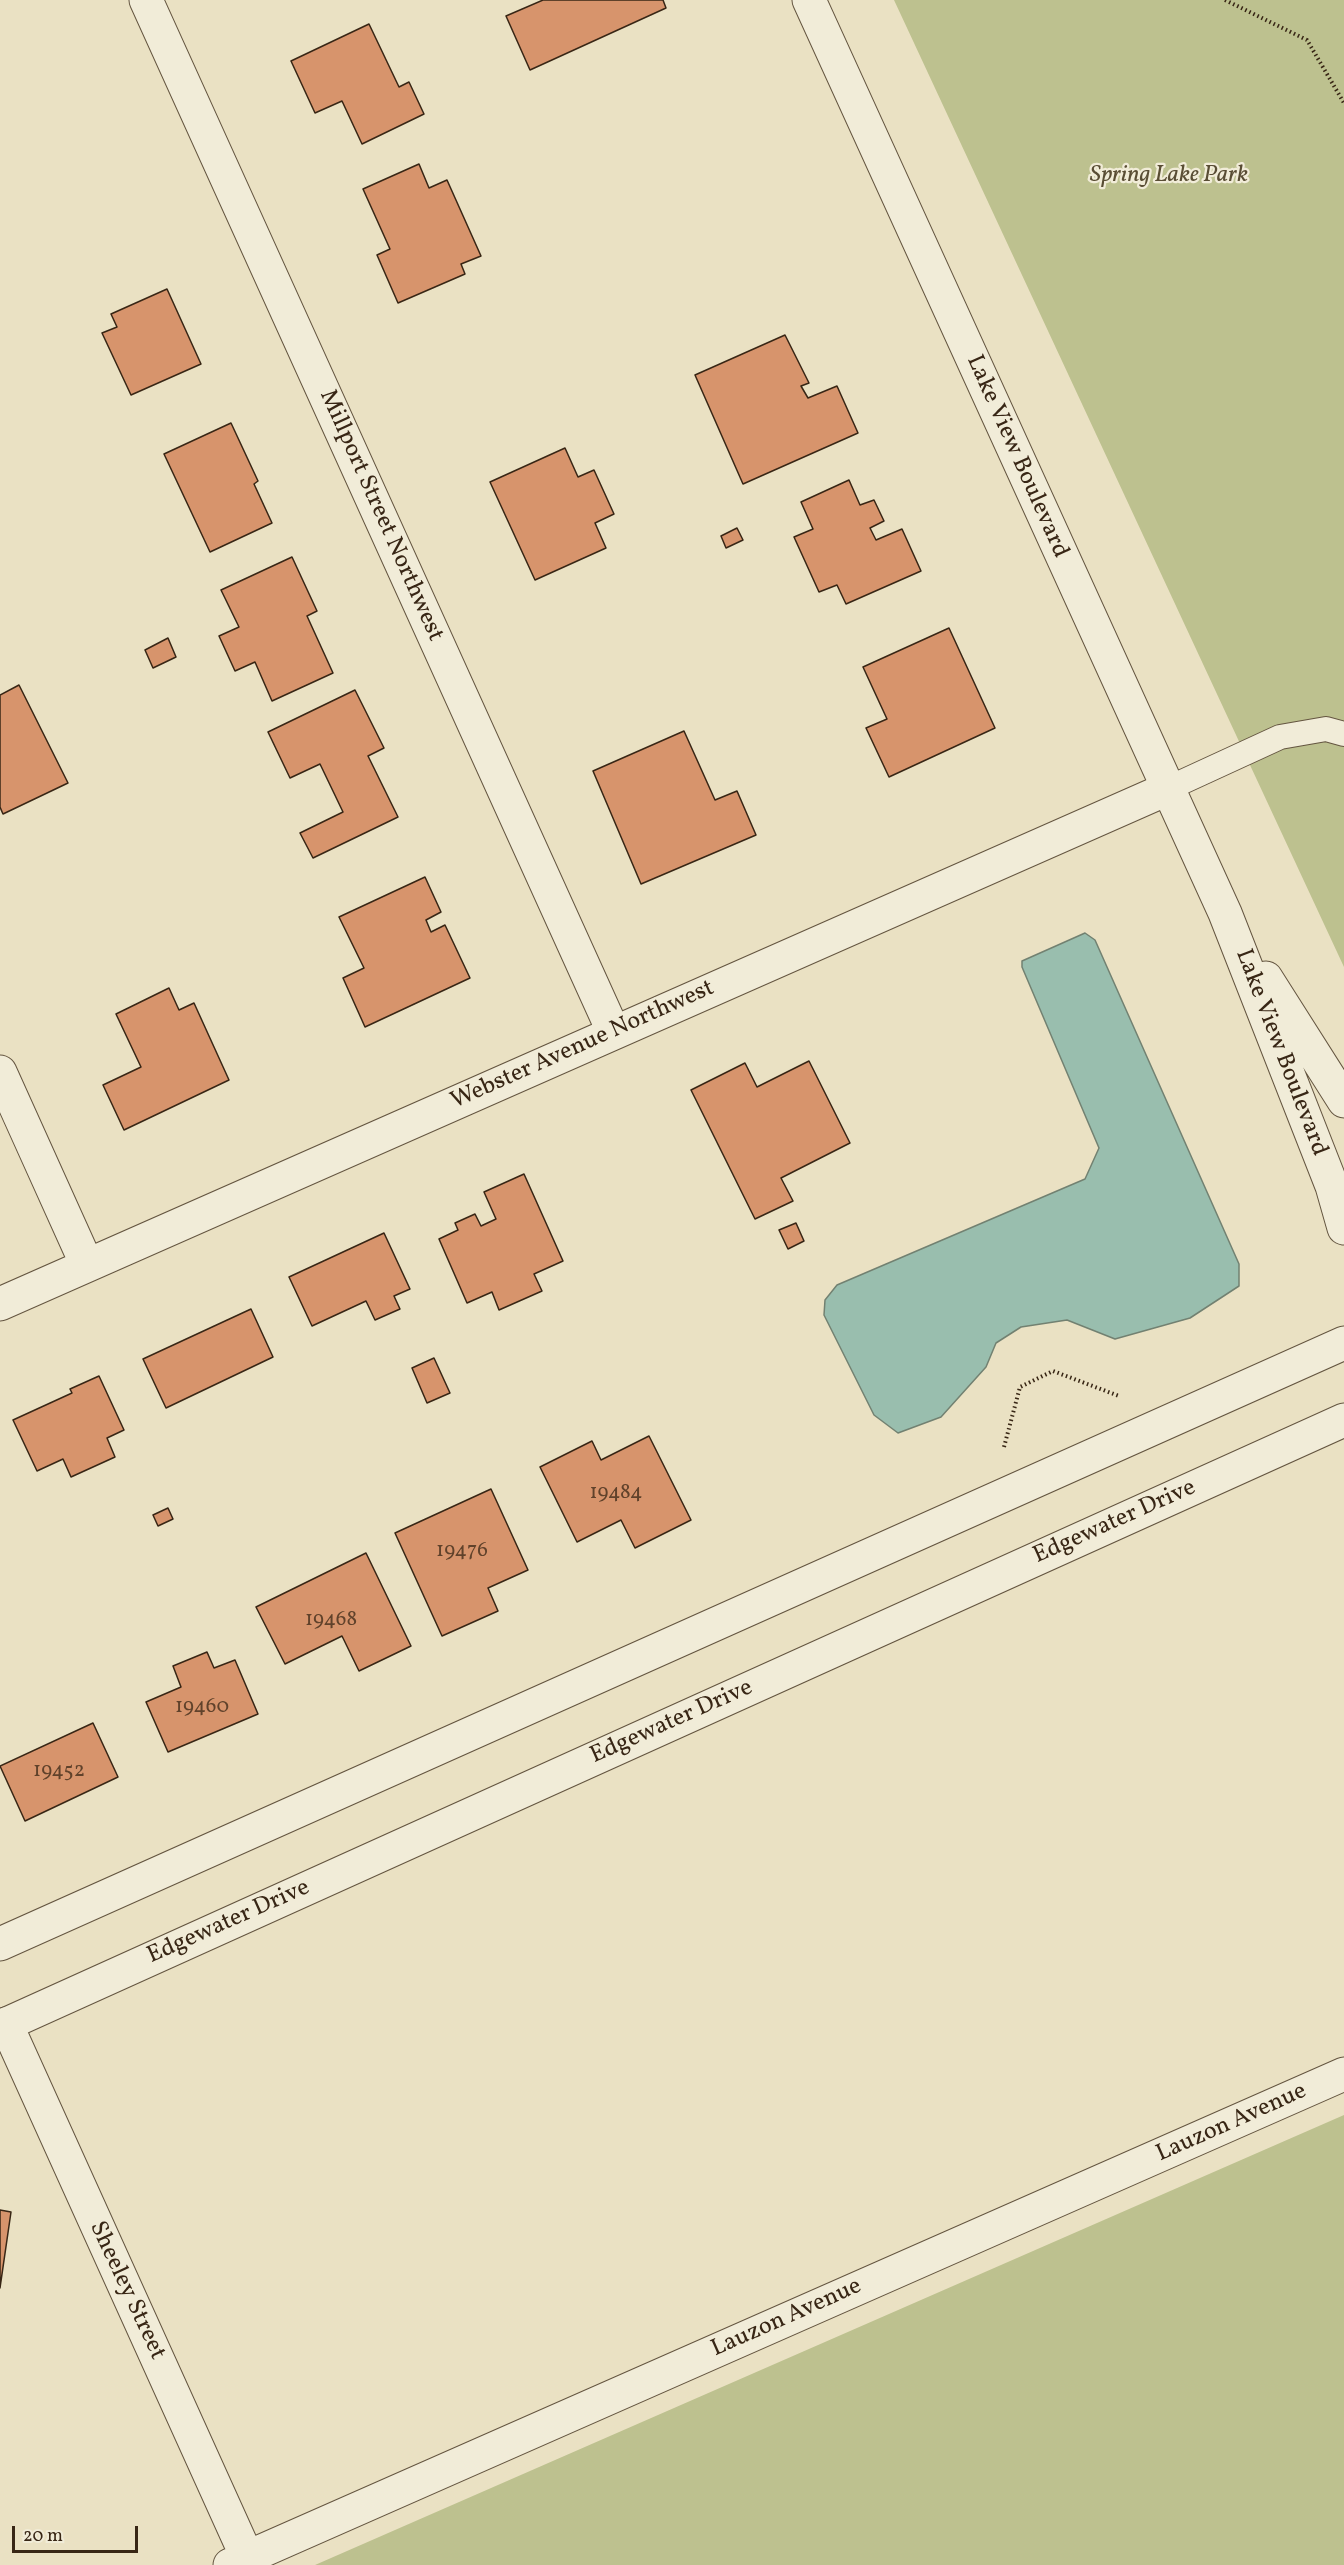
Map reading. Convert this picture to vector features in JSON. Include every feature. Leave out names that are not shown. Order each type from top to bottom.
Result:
[{"type":"street","name":"Millport Street Northwest","points":[[146,0],[614,1033]]},
{"type":"street","name":"Lake View Boulevard","points":[[809,0],[1225,913],[1332,1186],[1344,1228]]},
{"type":"street","name":"Webster Avenue Northwest","points":[[0,1304],[1167,789]]},
{"type":"street","name":"Lake View Boulevard","points":[[1225,913],[1344,1101]]},
{"type":"street","points":[[0,1072],[87,1265]]},
{"type":"street","points":[[0,1944],[1344,1343]]},
{"type":"street","name":"Edgewater Drive","points":[[3,2025],[1344,1420]]},
{"type":"street","name":"Sheeley Street","points":[[3,2025],[239,2561]]},
{"type":"street","name":"Lauzon Avenue","points":[[239,2561],[1344,2074]]},
{"type":"lane","points":[[1167,789],[1280,737],[1326,729],[1344,734]]},
{"type":"path","points":[[1225,0],[1307,40],[1344,103]]},
{"type":"path","points":[[1004,1447],[1020,1387],[1053,1371],[1119,1396]]},
{"type":"green space","name":"Spring Lake Park","points":[[894,0],[1344,0],[1344,967]]},
{"type":"green space","points":[[1344,2115],[1344,2565],[315,2565]]},
{"type":"shaded area","points":[[1085,933],[1095,940],[1239,1264],[1239,1286],[1190,1318],[1115,1339],[1067,1320],[1021,1327],[996,1343],[986,1367],[941,1417],[898,1433],[874,1415],[824,1315],[825,1300],[837,1285],[1085,1179],[1099,1148],[1022,967],[1022,961]]},
{"type":"building","points":[[543,0],[663,0],[666,8],[530,70],[506,16]]},
{"type":"building","points":[[369,24],[399,87],[409,82],[424,114],[362,144],[342,101],[315,113],[291,61]]},
{"type":"building","points":[[419,164],[429,188],[447,180],[481,256],[461,264],[465,274],[398,303],[377,255],[390,249],[363,189]]},
{"type":"building","points":[[167,289],[201,364],[131,395],[102,333],[117,327],[111,314]]},
{"type":"building","points":[[785,335],[809,383],[801,386],[808,398],[837,386],[858,433],[743,484],[695,375]]},
{"type":"building","points":[[231,423],[258,481],[254,484],[272,523],[210,552],[164,454]]},
{"type":"building","points":[[565,448],[578,477],[594,470],[614,514],[595,523],[606,548],[535,580],[490,482]]},
{"type":"building","points":[[849,480],[860,505],[874,500],[884,521],[870,528],[876,540],[902,529],[921,571],[846,604],[837,585],[819,592],[794,537],[813,529],[801,502]]},
{"type":"building","points":[[737,528],[743,540],[726,548],[721,536]]},
{"type":"building","points":[[292,557],[317,611],[307,616],[333,673],[272,701],[255,662],[235,671],[219,636],[239,627],[221,590]]},
{"type":"building","points":[[949,628],[995,728],[889,777],[866,728],[887,719],[863,667]]},
{"type":"building","points":[[168,638],[176,657],[153,668],[145,650]]},
{"type":"building","points":[[19,685],[68,783],[3,814],[0,807],[0,695]]},
{"type":"building","points":[[355,690],[384,748],[368,756],[398,817],[313,858],[300,833],[343,812],[320,764],[290,778],[268,732]]},
{"type":"building","points":[[684,731],[715,800],[737,791],[756,835],[641,884],[593,771]]},
{"type":"building","points":[[425,877],[441,912],[426,920],[431,932],[445,925],[470,978],[365,1027],[343,978],[364,968],[339,917]]},
{"type":"building","points":[[169,988],[179,1010],[194,1003],[229,1080],[124,1130],[103,1085],[141,1067],[116,1014]]},
{"type":"building","points":[[809,1061],[850,1143],[781,1178],[793,1201],[755,1219],[691,1090],[745,1063],[757,1087]]},
{"type":"building","points":[[524,1174],[563,1261],[534,1274],[542,1291],[499,1310],[492,1292],[467,1303],[439,1239],[458,1230],[455,1223],[475,1214],[481,1226],[496,1219],[484,1192]]},
{"type":"building","points":[[796,1223],[804,1241],[788,1249],[779,1230]]},
{"type":"building","points":[[384,1233],[410,1289],[394,1296],[400,1309],[375,1320],[366,1301],[312,1326],[289,1277]]},
{"type":"building","points":[[251,1309],[273,1357],[166,1408],[143,1359]]},
{"type":"building","points":[[434,1358],[450,1393],[427,1403],[412,1368]]},
{"type":"building","points":[[99,1376],[124,1430],[107,1438],[115,1457],[71,1477],[63,1459],[37,1471],[13,1420],[72,1393],[70,1389]]},
{"type":"building","points":[[649,1436],[691,1520],[635,1548],[621,1520],[577,1542],[540,1467],[592,1441],[601,1460]]},
{"type":"building","points":[[491,1489],[528,1570],[488,1588],[498,1611],[442,1636],[395,1533]]},
{"type":"building","points":[[168,1508],[173,1519],[158,1526],[153,1515]]},
{"type":"building","points":[[366,1553],[411,1646],[359,1671],[342,1636],[285,1664],[256,1607]]},
{"type":"building","points":[[207,1652],[214,1668],[235,1660],[258,1714],[168,1752],[146,1702],[181,1687],[173,1666]]},
{"type":"building","points":[[93,1723],[118,1777],[25,1821],[0,1766]]},
{"type":"building","points":[[0,2210],[11,2212],[0,2288]]}]
